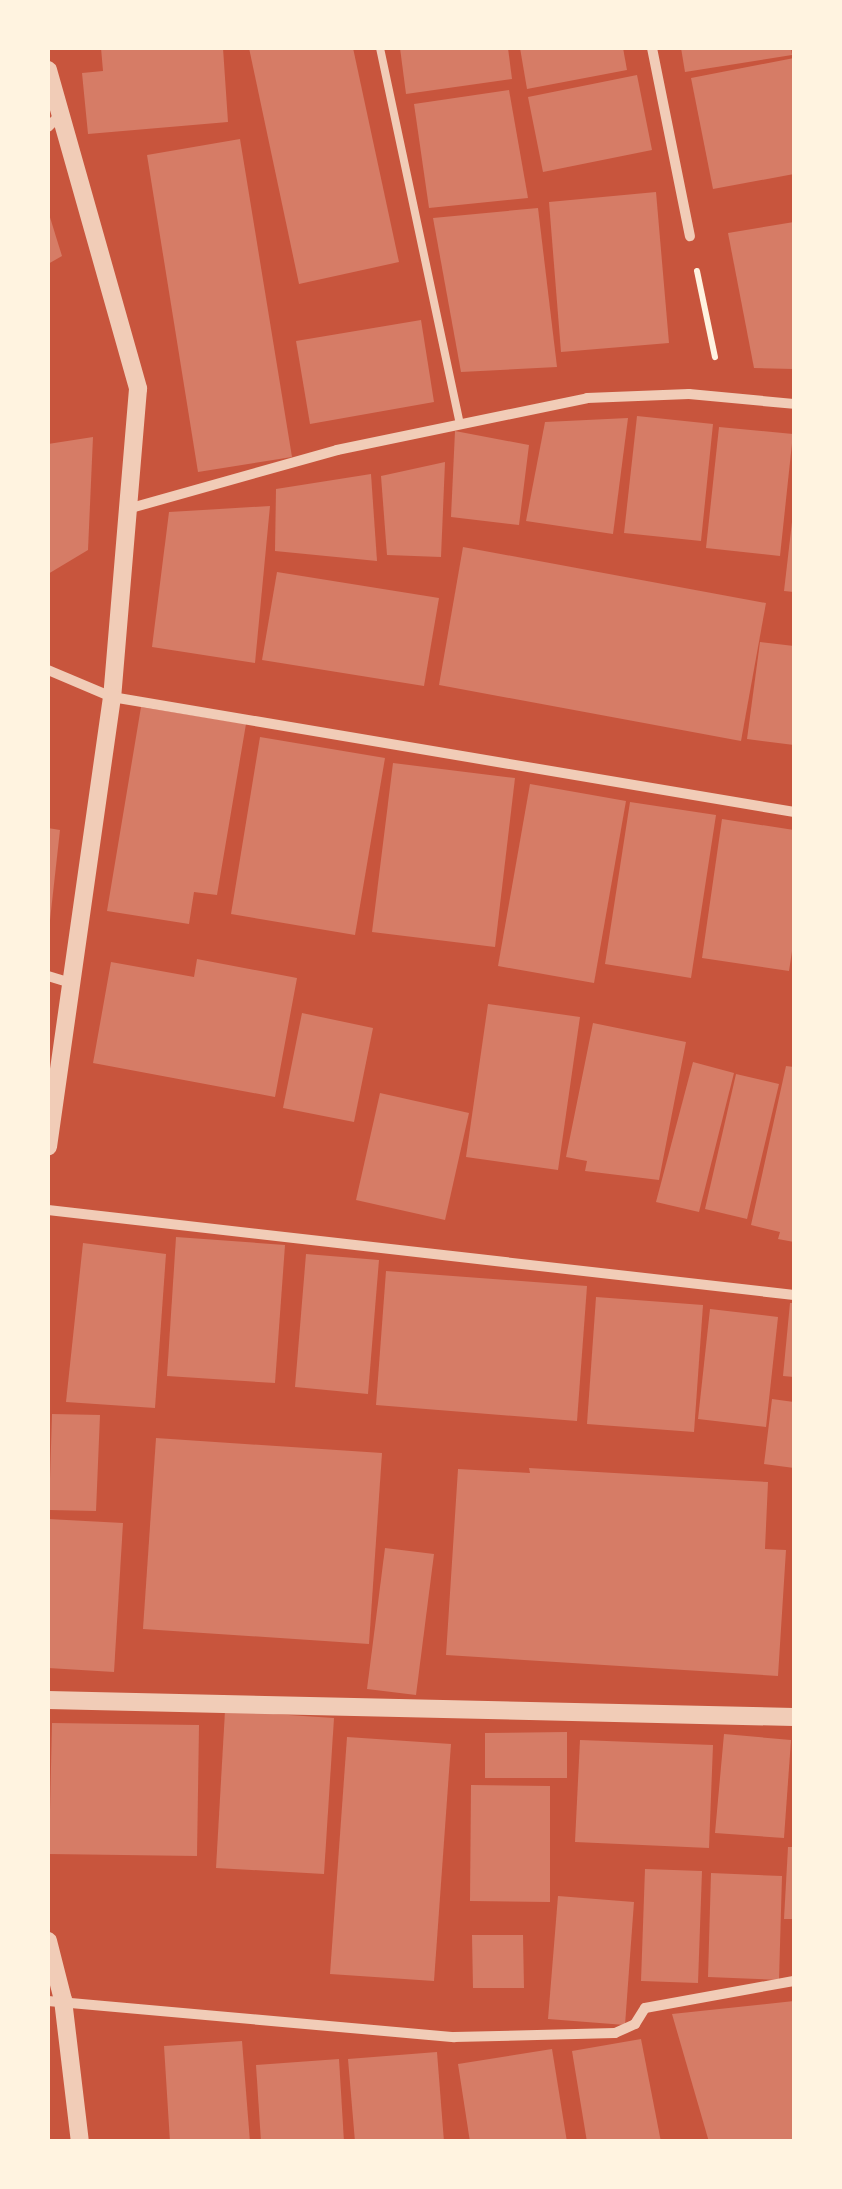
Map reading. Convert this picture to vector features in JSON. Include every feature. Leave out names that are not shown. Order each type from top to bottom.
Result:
[{"type":"street","points":[[652,48],[690,236]]},
{"type":"street","points":[[48,70],[54,121],[138,390],[112,698],[48,1146]]},
{"type":"street","points":[[131,508],[337,450],[586,398],[689,394],[794,404]]},
{"type":"street","points":[[48,670],[112,698],[794,812]]},
{"type":"street","points":[[48,976],[71,984]]},
{"type":"street","points":[[48,1210],[794,1295]]},
{"type":"street","points":[[48,1700],[794,1717]]},
{"type":"street","points":[[48,1941],[80,2142]]},
{"type":"street","points":[[55,2001],[454,2037],[615,2032],[636,2024],[645,2008],[794,1981]]},
{"type":"lane","points":[[380,48],[460,425]]},
{"type":"path","points":[[690,236],[723,397]]},
{"type":"building","points":[[101,48],[223,48],[228,122],[88,134],[82,73],[103,71]]},
{"type":"building","points":[[249,48],[353,48],[399,262],[299,284]]},
{"type":"building","points":[[400,48],[508,48],[512,79],[406,94]]},
{"type":"building","points":[[520,48],[623,48],[627,70],[527,89]]},
{"type":"building","points":[[681,48],[791,48],[792,55],[685,72]]},
{"type":"building","points":[[794,58],[794,174],[713,189],[691,78]]},
{"type":"building","points":[[637,75],[652,150],[543,172],[528,97]]},
{"type":"building","points":[[509,90],[528,198],[429,208],[414,104]]},
{"type":"building","points":[[240,139],[292,457],[198,472],[147,155]]},
{"type":"building","points":[[656,192],[669,343],[561,352],[549,202]]},
{"type":"building","points":[[538,208],[557,367],[461,372],[433,218]]},
{"type":"building","points":[[48,211],[62,256],[48,264]]},
{"type":"building","points":[[794,222],[794,369],[754,368],[728,233]]},
{"type":"building","points":[[421,320],[434,402],[310,424],[296,341]]},
{"type":"building","points":[[637,416],[713,424],[701,541],[624,533]]},
{"type":"building","points":[[628,418],[613,534],[526,521],[545,422]]},
{"type":"building","points":[[719,427],[793,434],[780,556],[706,548]]},
{"type":"building","points":[[455,431],[529,445],[519,525],[451,517]]},
{"type":"building","points":[[93,437],[88,550],[48,574],[48,444]]},
{"type":"building","points":[[445,462],[441,557],[387,555],[381,476]]},
{"type":"building","points":[[371,474],[377,561],[275,551],[276,489]]},
{"type":"building","points":[[270,506],[255,663],[152,647],[169,512]]},
{"type":"building","points":[[794,522],[794,592],[784,591]]},
{"type":"building","points":[[463,547],[766,603],[741,741],[439,685]]},
{"type":"building","points":[[277,572],[439,598],[424,686],[262,660]]},
{"type":"building","points":[[760,642],[794,646],[794,745],[747,739]]},
{"type":"building","points":[[141,707],[246,724],[217,895],[194,892],[189,924],[107,911]]},
{"type":"building","points":[[260,737],[385,758],[355,935],[231,914]]},
{"type":"building","points":[[393,763],[515,778],[495,947],[372,932]]},
{"type":"building","points":[[530,784],[626,801],[594,983],[498,966]]},
{"type":"building","points":[[630,802],[716,815],[691,978],[605,964]]},
{"type":"building","points":[[722,819],[794,830],[794,938],[789,971],[702,958]]},
{"type":"building","points":[[48,828],[60,830],[50,920],[48,920]]},
{"type":"building","points":[[197,959],[297,978],[275,1097],[93,1063],[111,962],[194,977]]},
{"type":"building","points":[[488,1004],[580,1017],[558,1170],[466,1157]]},
{"type":"building","points":[[302,1013],[373,1028],[354,1122],[283,1108]]},
{"type":"building","points":[[593,1023],[686,1042],[659,1180],[585,1171],[587,1161],[566,1157]]},
{"type":"building","points":[[693,1062],[734,1073],[699,1212],[656,1202]]},
{"type":"building","points":[[786,1066],[794,1067],[794,1242],[778,1239],[780,1232],[751,1225]]},
{"type":"building","points":[[736,1074],[779,1084],[747,1219],[705,1209]]},
{"type":"building","points":[[380,1093],[469,1113],[445,1220],[356,1200]]},
{"type":"building","points":[[176,1237],[285,1245],[275,1383],[167,1376]]},
{"type":"building","points":[[83,1243],[166,1254],[155,1408],[66,1402]]},
{"type":"building","points":[[306,1254],[379,1260],[368,1394],[295,1387]]},
{"type":"building","points":[[386,1271],[587,1286],[577,1421],[376,1405]]},
{"type":"building","points":[[596,1297],[703,1305],[694,1432],[587,1424]]},
{"type":"building","points":[[790,1303],[794,1303],[794,1377],[783,1376]]},
{"type":"building","points":[[710,1309],[778,1317],[766,1427],[698,1419]]},
{"type":"building","points":[[772,1399],[794,1402],[794,1468],[764,1464]]},
{"type":"building","points":[[52,1414],[100,1415],[96,1511],[49,1510]]},
{"type":"building","points":[[156,1438],[382,1453],[369,1644],[143,1629]]},
{"type":"building","points":[[529,1468],[768,1482],[765,1549],[786,1550],[778,1676],[446,1655],[458,1469],[530,1473]]},
{"type":"building","points":[[48,1519],[123,1523],[114,1672],[48,1668]]},
{"type":"building","points":[[385,1548],[434,1554],[416,1695],[367,1689]]},
{"type":"building","points":[[225,1711],[334,1718],[324,1874],[216,1868]]},
{"type":"building","points":[[52,1723],[199,1725],[197,1856],[49,1854]]},
{"type":"building","points":[[567,1732],[567,1778],[485,1778],[485,1733]]},
{"type":"building","points":[[724,1734],[791,1740],[784,1838],[715,1833]]},
{"type":"building","points":[[347,1737],[451,1744],[434,1981],[330,1974]]},
{"type":"building","points":[[580,1740],[713,1745],[709,1848],[575,1842]]},
{"type":"building","points":[[471,1785],[550,1786],[550,1902],[470,1901]]},
{"type":"building","points":[[788,1847],[794,1847],[794,1919],[784,1919]]},
{"type":"building","points":[[645,1869],[702,1871],[698,1983],[641,1981]]},
{"type":"building","points":[[711,1873],[782,1876],[779,1980],[708,1977]]},
{"type":"building","points":[[558,1896],[634,1902],[625,2025],[548,2019]]},
{"type":"building","points":[[472,1935],[523,1935],[524,1988],[473,1988]]},
{"type":"building","points":[[794,2001],[794,2142],[709,2142],[672,2014]]},
{"type":"building","points":[[641,2039],[661,2142],[587,2142],[572,2051]]},
{"type":"building","points":[[242,2041],[250,2142],[170,2142],[164,2046]]},
{"type":"building","points":[[552,2049],[567,2142],[470,2142],[458,2064]]},
{"type":"building","points":[[437,2052],[444,2142],[355,2142],[348,2059]]},
{"type":"building","points":[[339,2059],[344,2142],[261,2142],[256,2065]]}]
